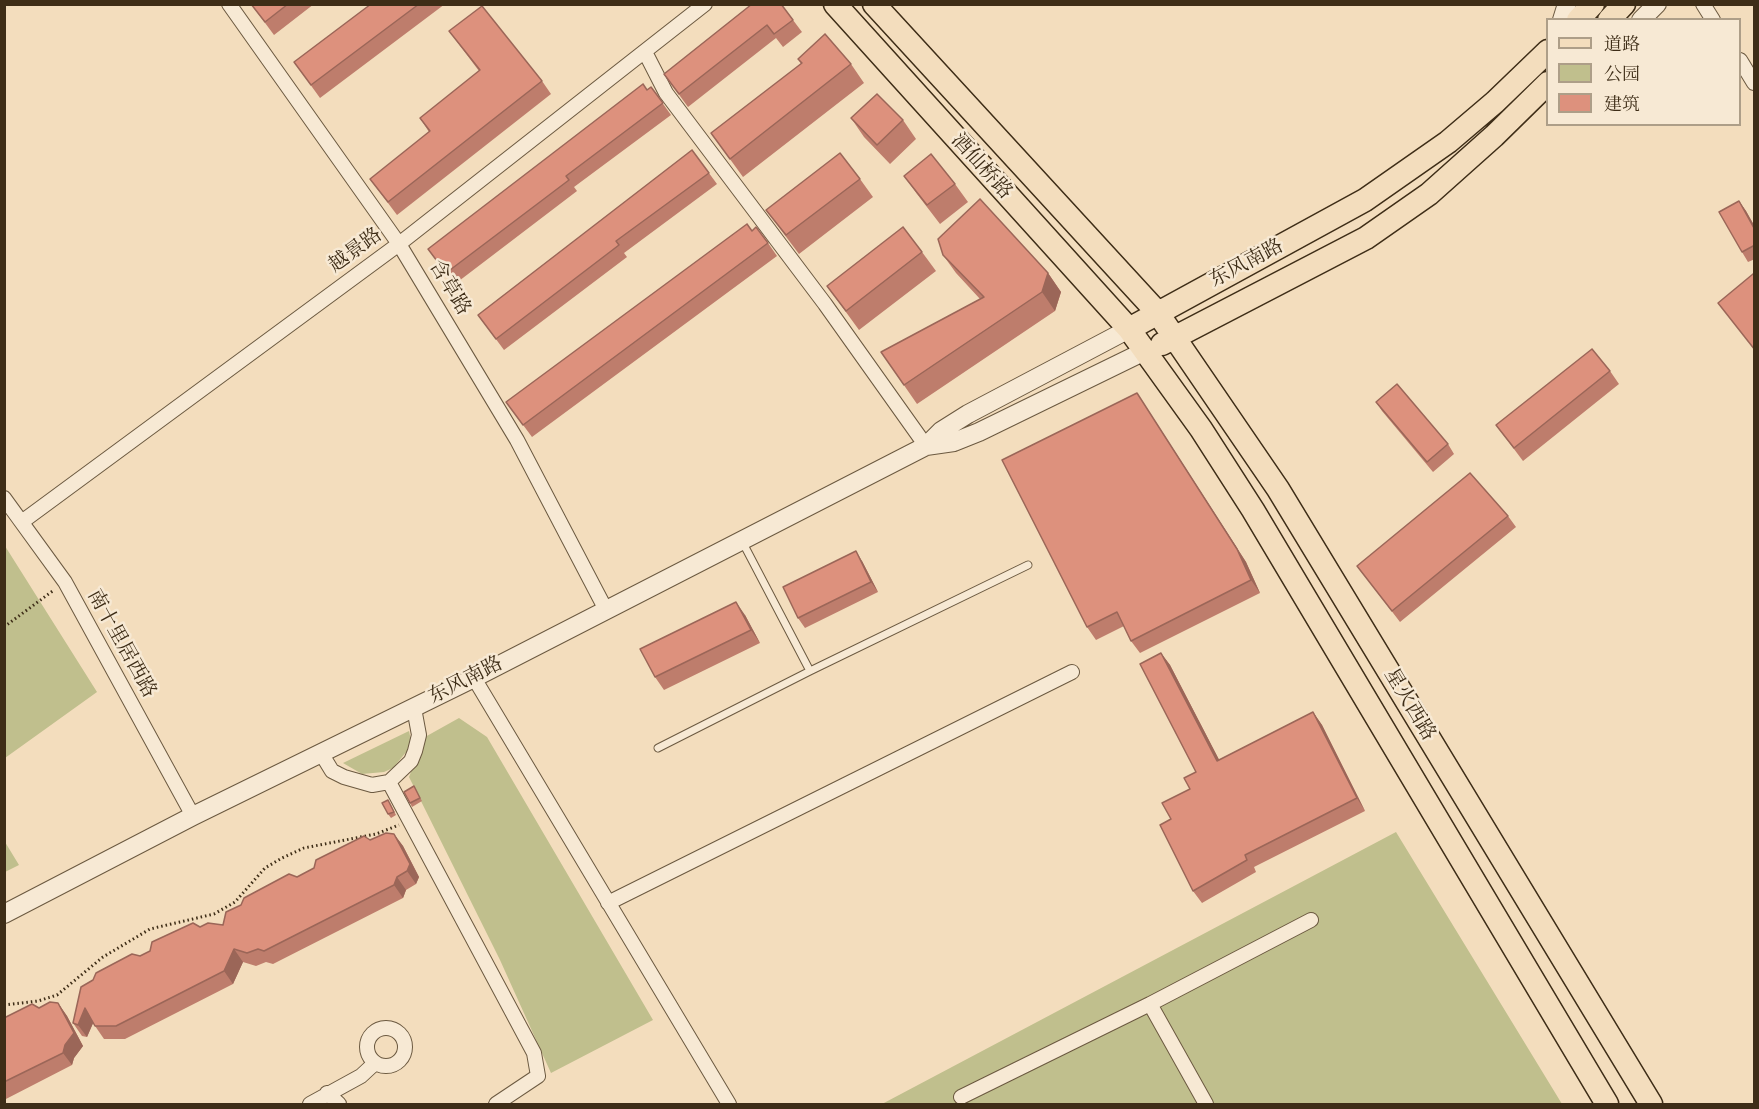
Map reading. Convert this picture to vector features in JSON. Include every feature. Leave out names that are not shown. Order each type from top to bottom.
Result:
[{"type":"main road","name":"酒仙桥路","points":[[835,4],[1129,329]]},
{"type":"main road","name":"酒仙桥路","points":[[874,4],[1157,312]]},
{"type":"main road","points":[[1580,18],[1593,4]]},
{"type":"main road","points":[[1611,18],[1624,4]]},
{"type":"main road","name":"东风南路","points":[[1129,329],[1365,200],[1448,142],[1495,102],[1546,53]]},
{"type":"main road","name":"东风南路","points":[[1145,351],[1174,340],[1366,238],[1430,194],[1543,90]]},
{"type":"main road","name":"星火西路","points":[[1157,312],[1278,489],[1651,1104]]},
{"type":"main road","name":"星火西路","points":[[1129,329],[1201,429],[1253,510],[1607,1104]]},
{"type":"street","name":"含草路","points":[[229,4],[399,244],[517,440],[606,610]]},
{"type":"street","name":"越景路","points":[[22,521],[399,244],[705,4]]},
{"type":"street","points":[[1643,18],[1657,4]]},
{"type":"street","points":[[1703,4],[1712,18]]},
{"type":"street","points":[[645,52],[666,93],[825,303],[926,446]]},
{"type":"street","points":[[1741,62],[1755,83]]},
{"type":"street","name":"东风南路","points":[[4,914],[193,816],[474,678],[926,446],[941,431],[968,414],[1129,329]]},
{"type":"street","name":"东风南路","points":[[926,446],[954,442],[1145,351]]},
{"type":"street","name":"南十里居西路","points":[[4,498],[65,582],[193,816]]},
{"type":"street","points":[[608,903],[1072,672]]},
{"type":"street","points":[[474,678],[729,1104]]},
{"type":"street","points":[[321,753],[332,771],[344,777],[372,784],[389,782],[411,761],[415,751],[419,735],[414,708]]},
{"type":"street","points":[[389,782],[534,1053],[538,1077],[496,1104]]},
{"type":"street","points":[[961,1096],[1149,1004],[1311,920]]},
{"type":"street","points":[[1149,1004],[1206,1104]]},
{"type":"street","points":[[310,1104],[361,1076],[375,1063]]},
{"type":"street","points":[[327,1093],[339,1104]]},
{"type":"lane","points":[[741,540],[810,670]]},
{"type":"lane","points":[[658,748],[810,670],[1028,565]]},
{"type":"path","points":[[4,627],[65,582]]},
{"type":"path","points":[[4,1005],[38,1001],[57,995],[103,957],[150,929],[214,914],[235,902],[265,868],[282,858],[304,848],[376,834],[410,820]]},
{"type":"green space","points":[[5,546],[97,692],[4,758]]},
{"type":"green space","points":[[459,718],[487,737],[653,1020],[551,1073],[500,960],[409,777],[425,737]]},
{"type":"green space","points":[[409,731],[411,740],[407,751],[393,768],[384,772],[362,774],[343,763]]},
{"type":"green space","points":[[1396,832],[1562,1104],[882,1104]]},
{"type":"green space","points":[[5,842],[19,865],[4,872]]},
{"type":"building","points":[[251,4],[288,4],[265,22]]},
{"type":"building","points":[[371,4],[419,4],[311,85],[294,62]]},
{"type":"building","points":[[752,4],[781,4],[793,20],[774,34],[767,25],[679,94],[664,74]]},
{"type":"building","points":[[482,6],[542,81],[388,202],[370,179],[430,131],[420,118],[480,70],[449,31]]},
{"type":"building","points":[[825,34],[851,64],[730,159],[711,133],[802,63],[798,59]]},
{"type":"building","points":[[643,84],[647,90],[651,87],[663,103],[566,176],[569,180],[446,273],[428,249]]},
{"type":"building","points":[[877,94],[903,120],[877,145],[851,118]]},
{"type":"building","points":[[692,150],[709,173],[616,241],[619,245],[496,339],[478,315]]},
{"type":"building","points":[[840,153],[860,179],[786,235],[766,210]]},
{"type":"building","points":[[931,154],[955,184],[927,205],[904,176]]},
{"type":"building","points":[[980,199],[1048,273],[1042,292],[904,385],[881,352],[984,297],[943,255],[938,239]]},
{"type":"building","points":[[1739,201],[1755,230],[1755,245],[1742,252],[1719,212]]},
{"type":"building","points":[[747,224],[752,231],[756,227],[768,243],[523,425],[506,402]]},
{"type":"building","points":[[903,227],[922,252],[846,311],[827,286]]},
{"type":"building","points":[[1753,274],[1755,276],[1755,350],[1718,303]]},
{"type":"building","points":[[1592,349],[1610,371],[1514,448],[1496,425]]},
{"type":"building","points":[[1397,384],[1448,444],[1427,462],[1376,402]]},
{"type":"building","points":[[1137,393],[1237,549],[1251,580],[1131,641],[1117,612],[1087,627],[1002,460]]},
{"type":"building","points":[[1470,473],[1508,516],[1392,611],[1357,566]]},
{"type":"building","points":[[856,551],[871,582],[798,618],[783,587]]},
{"type":"building","points":[[736,602],[751,630],[655,677],[640,649]]},
{"type":"building","points":[[1161,653],[1217,761],[1313,712],[1357,798],[1245,855],[1247,860],[1193,891],[1160,825],[1171,819],[1162,803],[1190,789],[1184,778],[1196,772],[1140,664]]},
{"type":"building","points":[[414,786],[420,798],[410,803],[404,792]]},
{"type":"building","points":[[388,800],[394,812],[388,814],[382,803]]},
{"type":"building","points":[[386,833],[394,834],[410,864],[407,871],[397,877],[394,885],[264,951],[258,949],[247,953],[234,949],[224,971],[116,1026],[95,1026],[85,1008],[78,1025],[73,1023],[81,987],[93,980],[96,973],[132,954],[140,956],[150,951],[152,942],[193,923],[200,927],[208,923],[223,925],[226,912],[241,905],[244,898],[289,874],[297,877],[314,868],[316,860],[364,836],[370,840]]},
{"type":"building","points":[[50,1002],[58,1003],[74,1033],[65,1045],[63,1053],[4,1082],[4,1018],[32,1004],[39,1008]]}]
